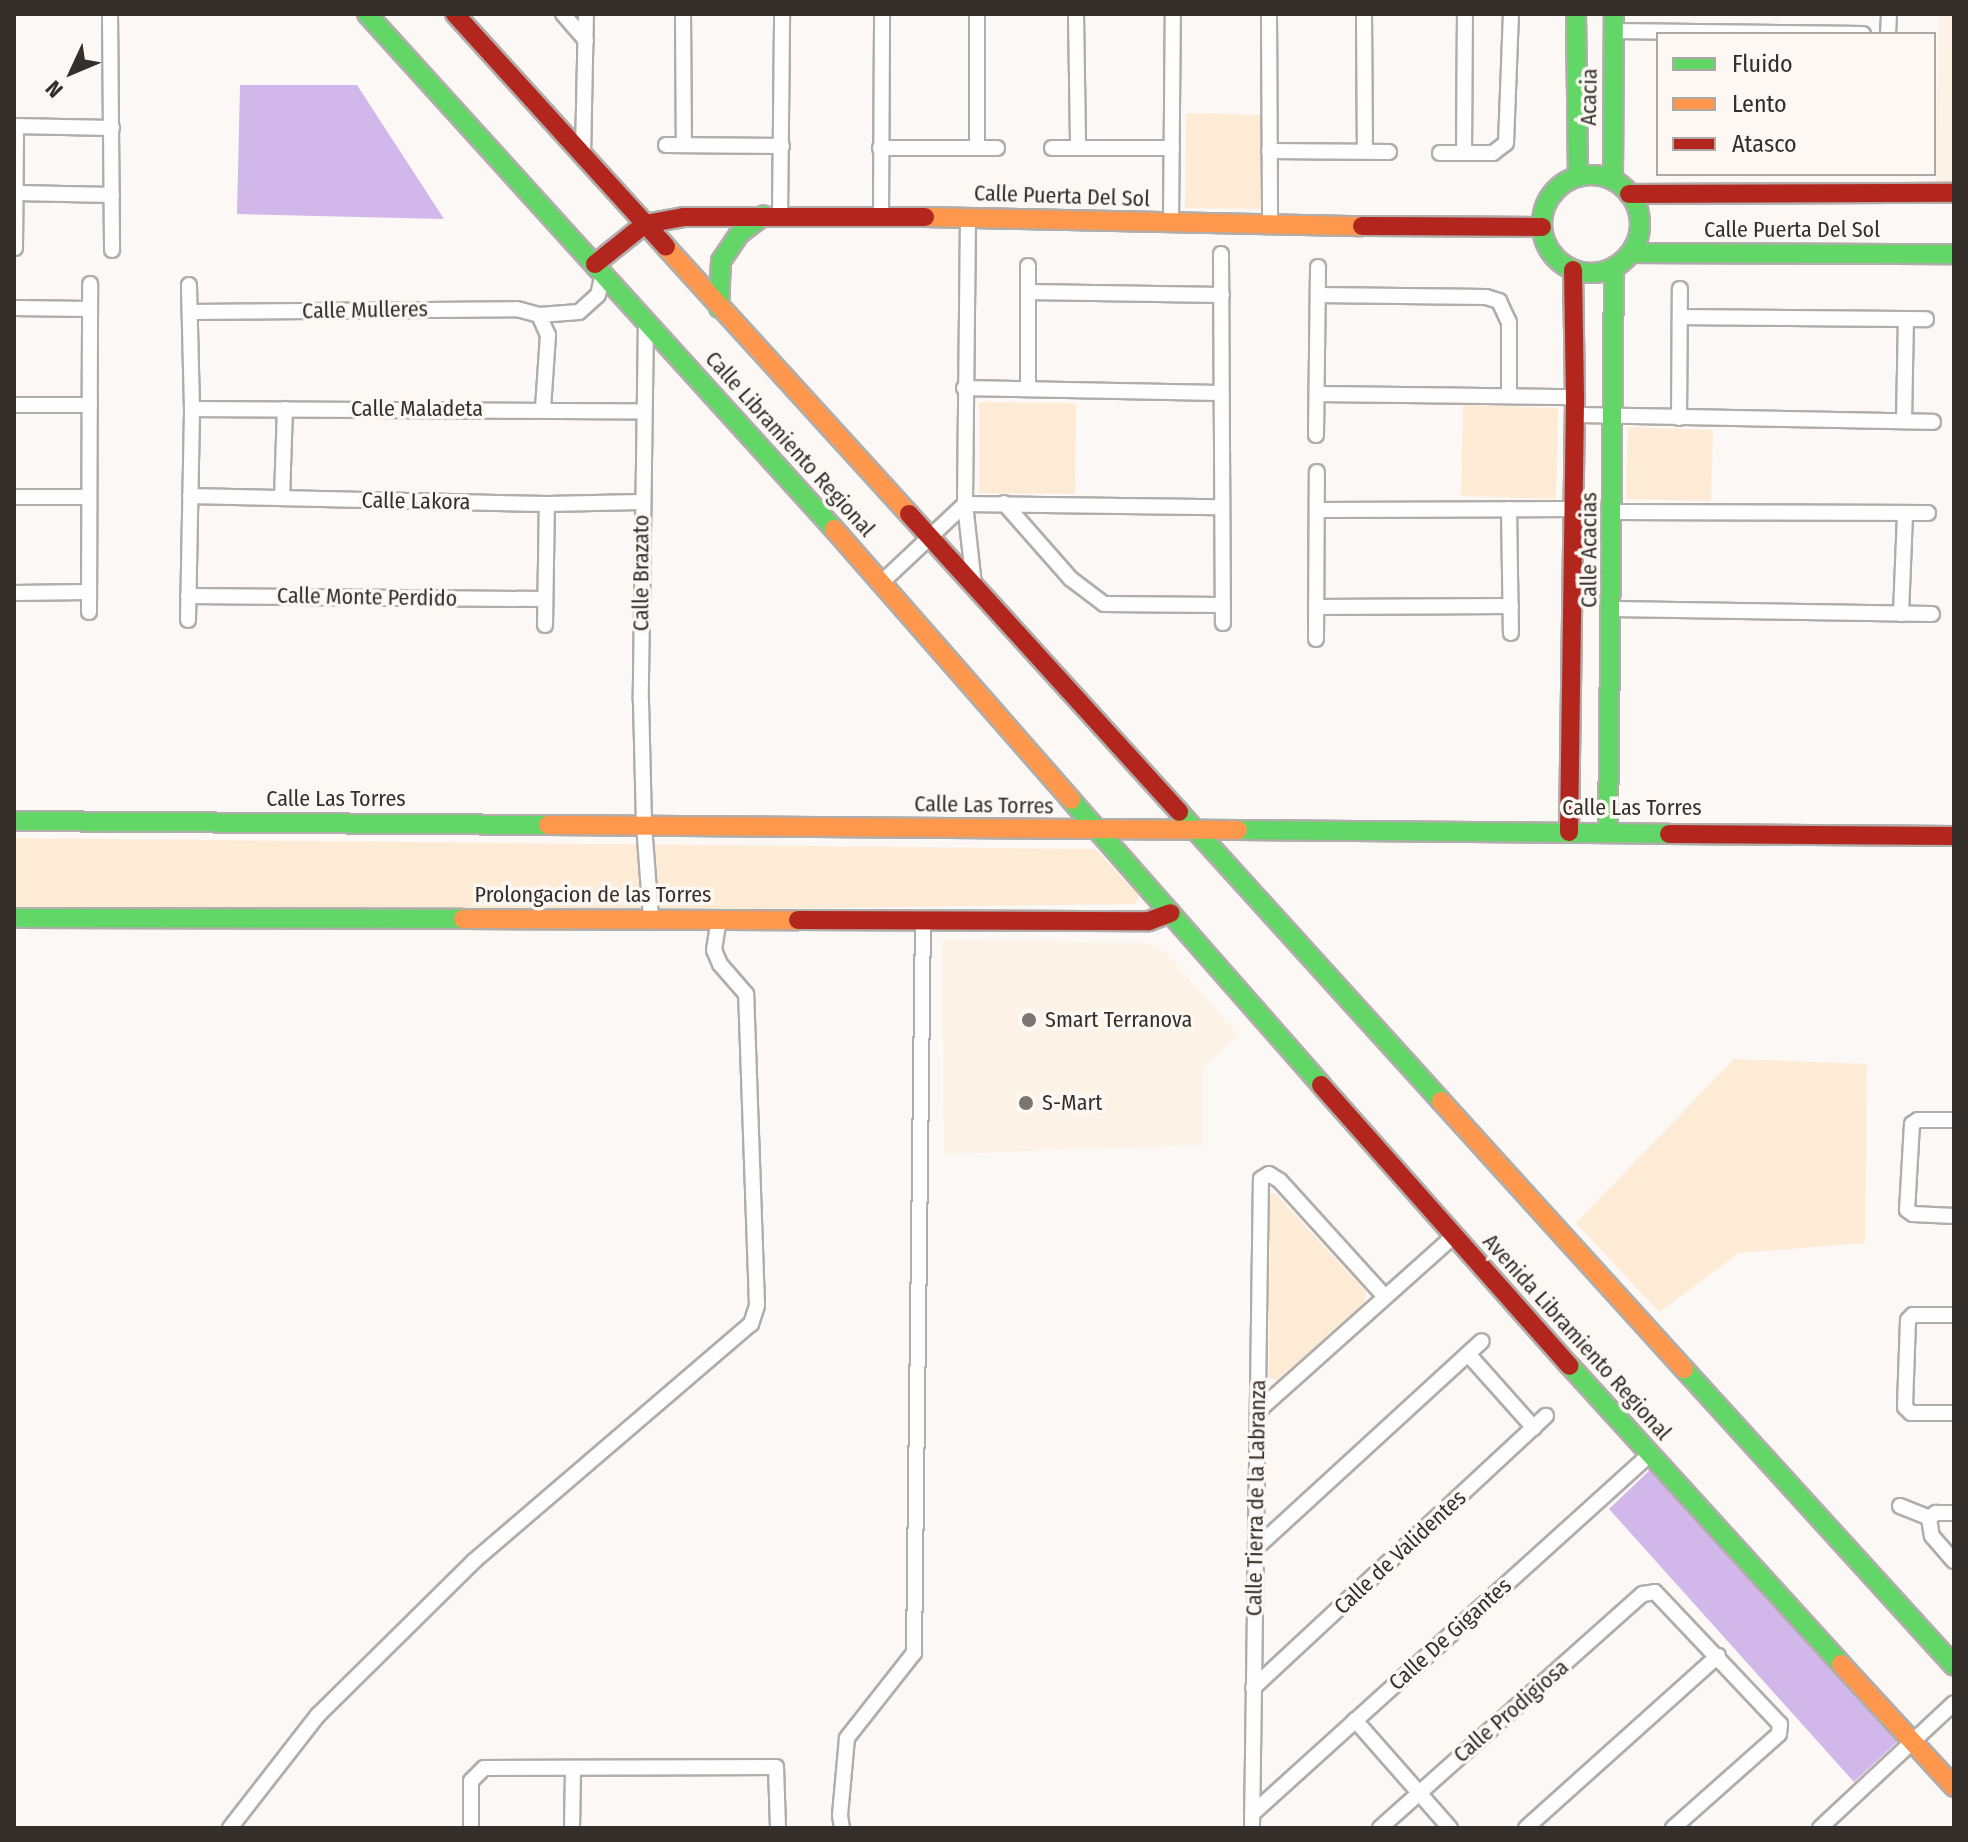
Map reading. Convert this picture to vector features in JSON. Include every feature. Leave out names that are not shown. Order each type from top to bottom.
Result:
[{"type":"street","points":[[110,14],[112,250]]},
{"type":"street","name":"Calle Libramiento Regional","points":[[367,14],[882,582],[1171,913]]},
{"type":"street","name":"Calle Libramiento Regional","points":[[455,14],[719,308],[1199,831]]},
{"type":"street","points":[[563,14],[586,40]]},
{"type":"street","points":[[583,155],[586,14]]},
{"type":"street","points":[[683,14],[684,145]]},
{"type":"street","points":[[719,308],[721,261],[739,234],[772,216],[782,146],[782,14]]},
{"type":"street","points":[[881,216],[882,14]]},
{"type":"street","points":[[977,14],[977,148]]},
{"type":"street","points":[[1076,14],[1078,148]]},
{"type":"street","points":[[1171,223],[1173,14]]},
{"type":"street","points":[[1269,14],[1270,225]]},
{"type":"street","points":[[1364,14],[1365,151]]},
{"type":"street","points":[[1464,153],[1465,14]]},
{"type":"street","points":[[1440,153],[1493,153],[1506,143],[1511,14]]},
{"type":"street","points":[[1576,14],[1578,177]]},
{"type":"street","points":[[1614,23],[1681,32]]},
{"type":"street","name":"Acacia","points":[[1613,180],[1614,23]]},
{"type":"street","points":[[15,248],[15,126],[112,128]]},
{"type":"street","points":[[666,145],[782,146]]},
{"type":"street","points":[[880,148],[997,148]]},
{"type":"street","points":[[1052,148],[1172,148]]},
{"type":"street","points":[[1269,151],[1389,152]]},
{"type":"street","points":[[1600,176],[1613,180],[1629,194],[1639,217],[1637,242],[1631,253],[1614,268],[1600,272],[1573,270],[1551,253],[1542,227],[1547,201],[1555,190],[1578,177],[1600,176]]},
{"type":"street","points":[[17,193],[112,195]]},
{"type":"street","name":"Calle Puerta Del Sol","points":[[1629,194],[1954,193]]},
{"type":"street","name":"Calle Puerta Del Sol","points":[[599,268],[645,224],[683,217],[968,217],[1270,225],[1542,227]]},
{"type":"street","points":[[968,217],[965,504],[974,586]]},
{"type":"street","name":"Calle Puerta Del Sol","points":[[1631,253],[1954,254]]},
{"type":"street","points":[[1221,254],[1223,623]]},
{"type":"street","points":[[1028,266],[1028,389]]},
{"type":"street","points":[[1316,435],[1318,267]]},
{"type":"street","name":"Calle Mulleres","points":[[190,312],[517,309],[539,315],[579,312],[598,295],[599,268]]},
{"type":"street","name":"Calle Acacias","points":[[1608,832],[1613,609],[1614,268]]},
{"type":"street","name":"Calle Acacias","points":[[1569,832],[1575,406],[1573,270]]},
{"type":"street","points":[[89,612],[90,284]]},
{"type":"street","points":[[188,620],[192,409],[189,285]]},
{"type":"street","points":[[1679,418],[1680,289]]},
{"type":"street","points":[[1028,292],[1222,295]]},
{"type":"street","points":[[1318,295],[1486,297],[1499,301],[1509,322],[1509,396]]},
{"type":"street","points":[[14,308],[90,309]]},
{"type":"street","points":[[539,315],[548,335],[543,409]]},
{"type":"street","points":[[1680,317],[1926,319]]},
{"type":"street","name":"Calle Brazato","points":[[646,320],[641,502],[644,825],[651,919]]},
{"type":"street","points":[[1904,421],[1906,320]]},
{"type":"street","points":[[964,388],[1220,393]]},
{"type":"street","points":[[1317,394],[1509,396],[1575,406],[1613,417],[1933,422]]},
{"type":"street","points":[[14,405],[90,405]]},
{"type":"street","name":"Calle Maladeta","points":[[192,409],[643,411]]},
{"type":"street","points":[[282,498],[285,409]]},
{"type":"street","points":[[1316,639],[1317,472]]},
{"type":"street","name":"Calle Lakora","points":[[190,496],[547,504],[641,502]]},
{"type":"street","points":[[14,497],[88,497]]},
{"type":"street","points":[[1004,503],[1071,579],[1104,604],[1222,605]]},
{"type":"street","points":[[545,625],[547,504]]},
{"type":"street","points":[[882,582],[965,504],[1221,507]]},
{"type":"street","points":[[1509,509],[1511,633]]},
{"type":"street","points":[[1317,510],[1574,509]]},
{"type":"street","points":[[1613,512],[1928,513]]},
{"type":"street","points":[[1901,614],[1905,513]]},
{"type":"street","points":[[14,593],[88,592]]},
{"type":"street","name":"Calle Monte Perdido","points":[[188,596],[545,599]]},
{"type":"street","points":[[1316,607],[1511,606]]},
{"type":"street","points":[[1613,609],[1932,614]]},
{"type":"street","name":"Calle Las Torres","points":[[14,821],[1954,836]]},
{"type":"street","points":[[1199,831],[1954,1666]]},
{"type":"street","name":"Prolongacion de las Torres","points":[[14,918],[1149,921],[1171,913]]},
{"type":"street","name":"Avenida Libramiento Regional","points":[[1171,913],[1649,1455],[1954,1787]]},
{"type":"street","points":[[230,1828],[318,1715],[474,1561],[751,1324],[757,1305],[746,994],[720,964],[714,950],[719,920]]},
{"type":"street","points":[[842,1828],[840,1815],[847,1738],[914,1653],[923,921]]},
{"type":"street","points":[[1954,1120],[1918,1120],[1912,1124],[1907,1210],[1913,1214],[1954,1216]]},
{"type":"street","name":"Calle Tierra de la Labranza","points":[[1252,1821],[1261,1179],[1269,1174],[1280,1181],[1385,1297]]},
{"type":"street","points":[[1258,1411],[1454,1236]]},
{"type":"street","points":[[1954,1315],[1913,1315],[1908,1320],[1905,1407],[1911,1413],[1954,1413]]},
{"type":"street","points":[[1256,1548],[1482,1341]]},
{"type":"street","points":[[1468,1354],[1534,1428]]},
{"type":"street","name":"Calle de Validentes","points":[[1253,1688],[1546,1416]]},
{"type":"street","name":"Calle De Gigantes","points":[[1252,1821],[1355,1720],[1649,1455]]},
{"type":"street","points":[[1900,1506],[1929,1518]]},
{"type":"street","points":[[1929,1518],[1936,1513],[1954,1513]]},
{"type":"street","points":[[1929,1518],[1932,1536],[1954,1561]]},
{"type":"street","name":"Calle Prodigiosa","points":[[1380,1828],[1643,1594],[1659,1593],[1718,1656]]},
{"type":"street","points":[[1526,1828],[1718,1656],[1780,1724],[1779,1734],[1673,1828]]},
{"type":"street","points":[[1820,1828],[1954,1703]]},
{"type":"street","points":[[1355,1720],[1450,1828]]},
{"type":"street","points":[[471,1828],[471,1781],[484,1768],[776,1767],[778,1828]]},
{"type":"street","points":[[572,1828],[573,1769]]},
{"type":"shaded area","points":[[1938,14],[1954,14],[1954,183],[1936,183]]},
{"type":"shaded area","points":[[240,85],[357,85],[444,219],[237,214]]},
{"type":"shaded area","points":[[1186,113],[1262,115],[1261,209],[1185,208]]},
{"type":"shaded area","points":[[979,402],[1076,403],[1075,494],[979,493]]},
{"type":"shaded area","points":[[1463,405],[1558,408],[1556,499],[1461,496]]},
{"type":"shaded area","points":[[1628,427],[1713,430],[1711,501],[1626,499]]},
{"type":"shaded area","points":[[14,838],[1095,849],[1139,896],[1135,904],[14,918]]},
{"type":"shaded area","points":[[942,940],[1145,943],[1166,953],[1238,1035],[1203,1067],[1203,1145],[944,1154]]},
{"type":"shaded area","points":[[1734,1059],[1867,1064],[1865,1243],[1739,1253],[1659,1312],[1576,1223]]},
{"type":"shaded area","points":[[1275,1193],[1366,1292],[1364,1303],[1276,1381],[1269,1377],[1270,1194]]},
{"type":"shaded area","points":[[1650,1470],[1897,1742],[1854,1782],[1609,1509]]},
{"type":"traffic: fast","points":[[367,14],[834,529]]},
{"type":"traffic: fast","points":[[1576,14],[1578,177]]},
{"type":"traffic: fast","points":[[1613,180],[1614,14]]},
{"type":"traffic: fast","points":[[1591,175],[1610,179],[1626,189],[1636,205],[1640,224],[1636,243],[1626,259],[1610,269],[1591,273],[1572,269],[1556,259],[1546,243],[1542,224],[1546,205],[1556,189],[1572,179],[1591,175]]},
{"type":"traffic: fast","points":[[719,308],[721,261],[739,234],[764,215]]},
{"type":"traffic: fast","points":[[1631,253],[1954,254]]},
{"type":"traffic: fast","points":[[1608,832],[1614,268]]},
{"type":"traffic: fast","points":[[1071,800],[1321,1085]]},
{"type":"traffic: fast","points":[[1179,812],[1441,1101]]},
{"type":"traffic: fast","points":[[14,821],[548,825]]},
{"type":"traffic: fast","points":[[1238,830],[1669,834]]},
{"type":"traffic: fast","points":[[14,918],[463,919]]},
{"type":"traffic: fast","points":[[1570,1366],[1841,1664]]},
{"type":"traffic: fast","points":[[1684,1369],[1954,1666]]},
{"type":"traffic: slow","points":[[925,217],[1362,226]]},
{"type":"traffic: slow","points":[[666,247],[909,514]]},
{"type":"traffic: slow","points":[[834,529],[1071,800]]},
{"type":"traffic: slow","points":[[548,825],[1238,830]]},
{"type":"traffic: slow","points":[[463,919],[798,920]]},
{"type":"traffic: slow","points":[[1441,1101],[1684,1369]]},
{"type":"traffic: slow","points":[[1841,1664],[1954,1787]]},
{"type":"traffic: jam","points":[[455,14],[666,247]]},
{"type":"traffic: jam","points":[[1629,194],[1954,193]]},
{"type":"traffic: jam","points":[[595,264],[645,224],[683,217],[925,217]]},
{"type":"traffic: jam","points":[[1362,226],[1542,227]]},
{"type":"traffic: jam","points":[[1569,832],[1575,397],[1573,270]]},
{"type":"traffic: jam","points":[[909,514],[1179,812]]},
{"type":"traffic: jam","points":[[1669,834],[1954,836]]},
{"type":"traffic: jam","points":[[798,920],[1149,921],[1171,913]]},
{"type":"traffic: jam","points":[[1321,1085],[1570,1366]]},
{"type":"place","name":"Smart Terranova","points":[[1029,1020]]},
{"type":"place","name":"S-Mart","points":[[1026,1103]]}]
